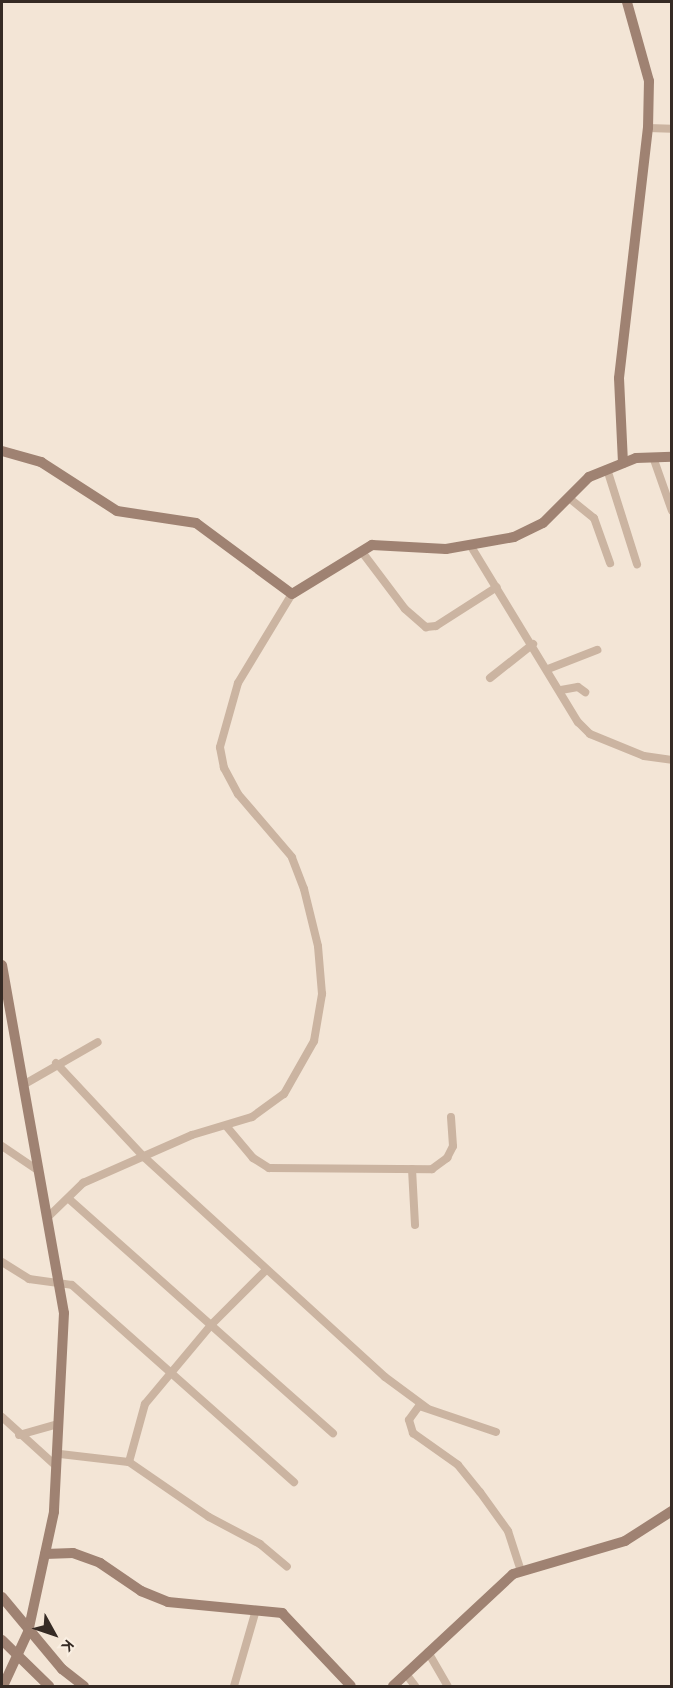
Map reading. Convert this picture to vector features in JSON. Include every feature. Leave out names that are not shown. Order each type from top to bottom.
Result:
[{"type":"street","points":[[623,463],[620,378],[648,129],[649,81],[627,2]]},
{"type":"street","points":[[648,129],[672,129]]},
{"type":"street","points":[[2,451],[41,462],[117,511],[196,523],[292,594]]},
{"type":"street","points":[[653,457],[672,511]]},
{"type":"street","points":[[48,1217],[69,1199],[82,1183],[192,1135],[227,1127],[252,1117],[284,1094],[302,1069],[314,1041],[322,994],[318,946],[292,857],[238,794],[224,768],[220,747],[238,683],[292,594],[362,552],[388,543],[472,548],[514,537],[543,523],[569,498],[607,469],[653,457],[672,457]]},
{"type":"street","points":[[607,469],[637,564]]},
{"type":"street","points":[[569,498],[594,518],[610,563]]},
{"type":"street","points":[[472,548],[590,734],[644,756],[672,760]]},
{"type":"street","points":[[362,552],[405,609],[426,627],[436,626],[496,586]]},
{"type":"street","points":[[490,678],[533,644]]},
{"type":"street","points":[[548,669],[597,650]]},
{"type":"street","points":[[561,690],[578,687],[585,692]]},
{"type":"street","points":[[2,965],[36,1169],[48,1217],[64,1313],[58,1424],[60,1454],[56,1466],[54,1512],[21,1645],[3,1686]]},
{"type":"street","points":[[23,1085],[56,1063],[98,1042]]},
{"type":"street","points":[[56,1063],[144,1157],[266,1270],[427,1408]]},
{"type":"street","points":[[227,1127],[253,1158],[269,1168],[432,1169],[447,1158],[453,1146],[451,1117]]},
{"type":"street","points":[[2,1146],[36,1169]]},
{"type":"street","points":[[412,1169],[415,1225]]},
{"type":"street","points":[[69,1199],[333,1433]]},
{"type":"street","points":[[2,1262],[29,1279],[58,1281],[72,1286],[172,1370],[294,1482]]},
{"type":"street","points":[[129,1462],[145,1404],[211,1325],[266,1270]]},
{"type":"street","points":[[496,1432],[419,1406],[411,1412],[413,1433],[459,1465],[508,1531],[521,1571]]},
{"type":"street","points":[[2,1417],[19,1435],[56,1466]]},
{"type":"street","points":[[19,1435],[58,1424]]},
{"type":"street","points":[[60,1454],[129,1462],[209,1517],[260,1544],[287,1567]]},
{"type":"street","points":[[393,1686],[490,1592],[521,1571],[626,1541],[672,1510]]},
{"type":"street","points":[[45,1554],[73,1553],[100,1563],[168,1602],[282,1613],[351,1686]]},
{"type":"street","points":[[2,1597],[21,1645],[49,1686]]},
{"type":"street","points":[[234,1686],[256,1610]]},
{"type":"street","points":[[2,1640],[21,1645],[84,1686]]},
{"type":"street","points":[[428,1652],[448,1686]]},
{"type":"street","points":[[406,1674],[415,1686]]}]
